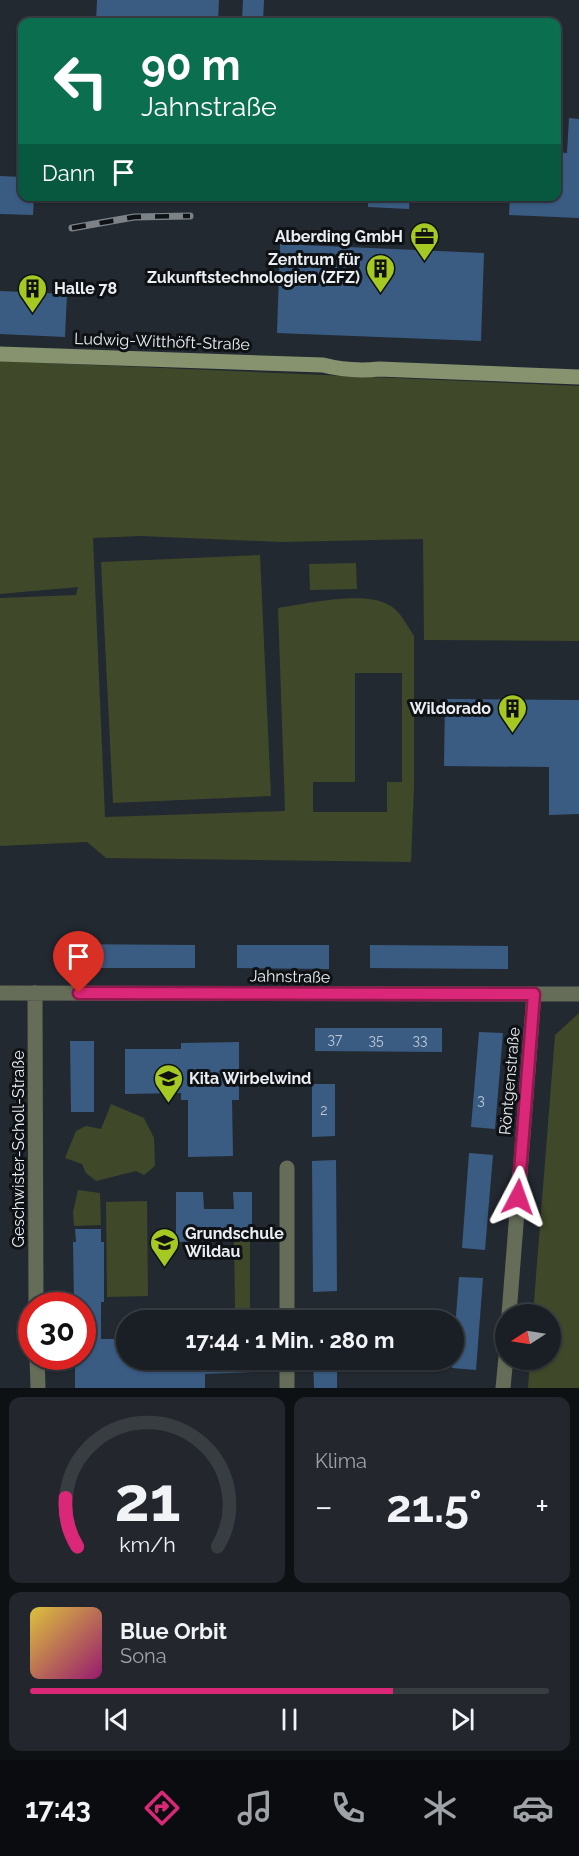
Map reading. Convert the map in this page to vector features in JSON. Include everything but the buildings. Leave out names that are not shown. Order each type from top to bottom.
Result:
[{"type":"street","name":"Ludwig-Witthöft-Straße","points":[[0,354],[323,365],[339,369],[360,370],[579,377]]},
{"type":"street","name":"Jahnstraße","points":[[0,993],[579,994]]},
{"type":"street","name":"Geschwister-Scholl-Straße","points":[[35,993],[36,1292]]},
{"type":"street","name":"Röntgenstraße","points":[[510,1304],[534,994]]},
{"type":"street","points":[[287,1168],[287,1310]]},
{"type":"street","points":[[37,1370],[38,1388]]},
{"type":"street","points":[[287,1370],[287,1388]]},
{"type":"street","points":[[503,1388],[505,1370]]},
{"type":"green space","points":[[0,361],[579,386],[579,641],[424,640],[423,539],[281,542],[141,536],[93,538],[105,817],[285,811],[278,608],[348,598],[376,600],[396,610],[414,636],[414,787],[411,862],[106,858],[87,842],[0,846],[0,598],[76,595],[78,587],[0,594]],"holes":[[[355,673],[402,673],[402,782],[387,782],[387,812],[313,812],[313,782],[355,782]]]},
{"type":"green space","points":[[260,555],[271,796],[113,803],[101,562]]},
{"type":"green space","points":[[356,563],[357,589],[310,590],[309,564]]},
{"type":"green space","points":[[579,1013],[579,1388],[528,1388],[529,1370],[561,1370],[561,1304],[534,1304],[555,1035]]},
{"type":"green space","points":[[111,1104],[144,1118],[154,1138],[155,1166],[144,1175],[136,1171],[96,1181],[86,1173],[82,1164],[65,1158],[76,1131],[86,1126],[101,1129]]},
{"type":"green space","points":[[78,1190],[100,1193],[101,1225],[74,1226],[73,1212]]},
{"type":"green space","points":[[147,1201],[148,1296],[107,1297],[106,1202]]},
{"type":"green space","points":[[234,1241],[250,1241],[250,1310],[235,1310]]},
{"type":"railway","points":[[72,228],[134,217],[190,216]]},
{"type":"place","name":"Alberding GmbH","points":[[424,262]]},
{"type":"place","name":"Zentrum für Zukunftstechnologien (ZFZ)","points":[[381,294]]},
{"type":"place","name":"Halle 78","points":[[33,314]]},
{"type":"place","name":"Wildorado","points":[[512,734]]},
{"type":"place","name":"Kita Wirbelwind","points":[[168,1104]]},
{"type":"place","name":"Grundschule Wildau","points":[[164,1268]]},
{"type":"route","points":[[79,993],[534,994],[518,1197]]}]
